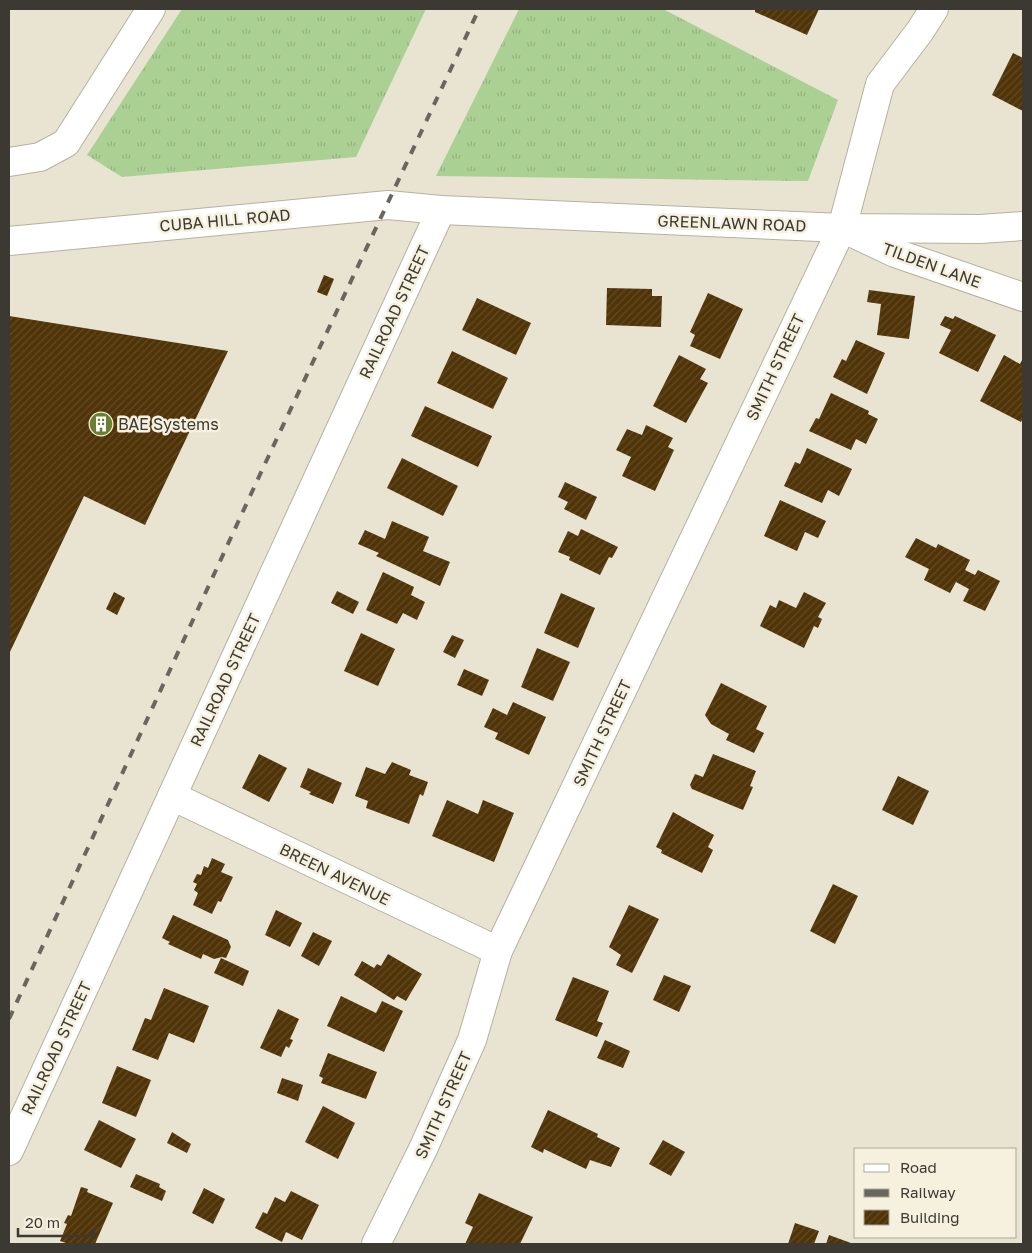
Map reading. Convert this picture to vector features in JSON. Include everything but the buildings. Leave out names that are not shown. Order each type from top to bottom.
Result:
[{"type":"street","points":[[9,162],[40,157],[66,142],[151,9]]},
{"type":"street","name":"SMITH STREET","points":[[376,1244],[424,1149],[472,1040],[498,952],[842,228],[880,84],[934,9]]},
{"type":"street","name":"CUBA HILL ROAD","points":[[9,241],[388,204],[441,210]]},
{"type":"street","name":"GREENLAWN ROAD","points":[[441,210],[842,228],[980,230],[1023,226]]},
{"type":"street","name":"RAILROAD STREET","points":[[9,1151],[441,210]]},
{"type":"street","name":"TILDEN LANE","points":[[842,228],[895,253],[1023,297]]},
{"type":"street","name":"BREEN AVENUE","points":[[172,796],[498,952]]},
{"type":"green space","points":[[182,9],[426,9],[356,157],[122,177],[87,155]]},
{"type":"green space","points":[[519,9],[663,9],[838,100],[808,181],[436,176]]},
{"type":"railway","points":[[9,1019],[263,468],[479,9]]},
{"type":"place","name":"BAE Systems","points":[[101,424]]}]
